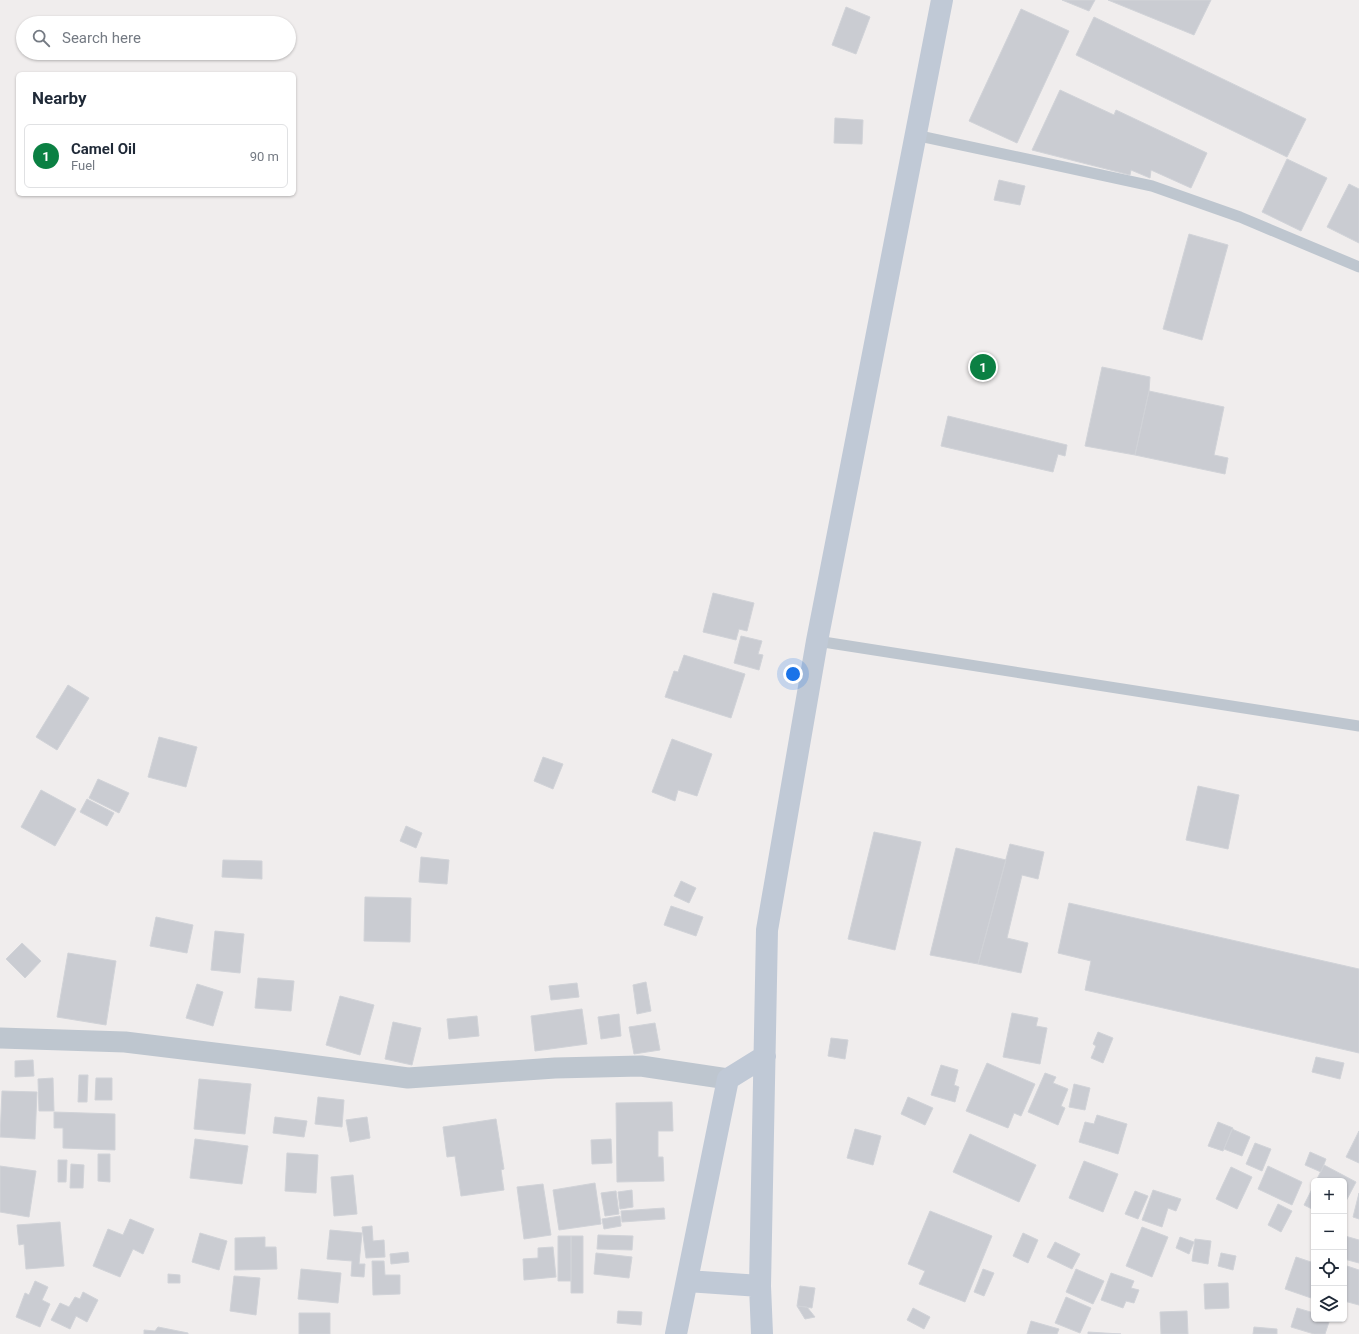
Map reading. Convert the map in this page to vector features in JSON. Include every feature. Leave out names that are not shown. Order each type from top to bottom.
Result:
[{"type":"main road","points":[[762,1334],[760,1286],[767,930],[817,641],[942,0]]},
{"type":"main road","points":[[676,1334],[728,1079],[765,1056]]},
{"type":"main road","points":[[687,1281],[760,1286]]},
{"type":"street","points":[[0,1038],[125,1042],[408,1078],[555,1068],[641,1066],[728,1079]]},
{"type":"lane","points":[[915,135],[1152,186],[1240,217],[1359,267]]},
{"type":"lane","points":[[817,641],[1359,726]]},
{"type":"building","points":[[1062,0],[1095,0],[1089,11]]},
{"type":"building","points":[[1108,0],[1211,0],[1194,35]]},
{"type":"building","points":[[846,7],[870,17],[856,54],[832,45]]},
{"type":"building","points":[[1021,9],[1069,31],[1017,143],[969,121]]},
{"type":"building","points":[[1094,17],[1306,119],[1287,157],[1076,55]]},
{"type":"building","points":[[1060,90],[1114,115],[1116,110],[1207,153],[1191,188],[1151,170],[1150,178],[1131,170],[1130,175],[1032,150]]},
{"type":"building","points":[[835,118],[863,120],[862,144],[834,143]]},
{"type":"building","points":[[1287,159],[1327,178],[1301,231],[1262,212]]},
{"type":"building","points":[[999,180],[1025,186],[1020,205],[994,200]]},
{"type":"building","points":[[1349,184],[1359,189],[1359,243],[1327,227]]},
{"type":"building","points":[[1189,234],[1228,245],[1202,340],[1163,329]]},
{"type":"building","points":[[1102,367],[1150,377],[1149,391],[1135,455],[1085,446]]},
{"type":"building","points":[[1149,391],[1224,407],[1214,455],[1228,458],[1225,474],[1135,455]]},
{"type":"building","points":[[948,416],[1067,445],[1065,456],[1058,454],[1053,472],[941,446]]},
{"type":"building","points":[[713,593],[754,603],[747,631],[739,629],[736,640],[703,632]]},
{"type":"building","points":[[741,636],[762,641],[758,654],[763,655],[759,670],[734,663]]},
{"type":"building","points":[[684,655],[745,674],[731,718],[665,697],[674,671],[678,672]]},
{"type":"building","points":[[68,685],[89,698],[57,750],[36,737]]},
{"type":"building","points":[[159,737],[197,747],[186,787],[148,777]]},
{"type":"building","points":[[672,739],[712,754],[697,796],[678,790],[675,801],[652,792]]},
{"type":"building","points":[[543,757],[563,764],[553,789],[534,781]]},
{"type":"building","points":[[98,779],[129,793],[119,813],[89,798]]},
{"type":"building","points":[[1198,786],[1239,795],[1228,849],[1186,840]]},
{"type":"building","points":[[41,790],[76,809],[55,846],[21,827]]},
{"type":"building","points":[[87,799],[114,813],[107,826],[80,812]]},
{"type":"building","points":[[406,826],[422,833],[416,848],[400,841]]},
{"type":"building","points":[[874,832],[921,842],[895,950],[848,939]]},
{"type":"building","points":[[1010,844],[1044,852],[1038,879],[1022,875],[1007,938],[1028,943],[1021,973],[978,964]]},
{"type":"building","points":[[956,848],[1006,860],[978,964],[930,955]]},
{"type":"building","points":[[421,857],[449,860],[447,884],[419,882]]},
{"type":"building","points":[[223,860],[262,861],[262,879],[222,877]]},
{"type":"building","points":[[681,881],[696,888],[689,903],[674,896]]},
{"type":"building","points":[[365,897],[411,898],[410,942],[364,941]]},
{"type":"building","points":[[1069,903],[1359,969],[1359,1053],[1085,990],[1091,961],[1058,953]]},
{"type":"building","points":[[671,906],[703,917],[696,936],[664,925]]},
{"type":"building","points":[[156,917],[193,925],[187,953],[150,946]]},
{"type":"building","points":[[215,931],[244,934],[240,973],[211,970]]},
{"type":"building","points":[[22,943],[41,961],[25,978],[6,959]]},
{"type":"building","points":[[68,953],[116,961],[106,1025],[57,1017]]},
{"type":"building","points":[[258,978],[294,981],[291,1011],[255,1008]]},
{"type":"building","points":[[646,982],[651,1011],[637,1014],[633,985]]},
{"type":"building","points":[[577,983],[579,997],[551,1000],[549,986]]},
{"type":"building","points":[[197,984],[223,992],[213,1026],[186,1018]]},
{"type":"building","points":[[340,996],[374,1005],[360,1055],[326,1045]]},
{"type":"building","points":[[582,1009],[587,1044],[535,1051],[531,1016]]},
{"type":"building","points":[[1012,1013],[1038,1018],[1036,1026],[1047,1028],[1040,1064],[1003,1057]]},
{"type":"building","points":[[619,1014],[621,1036],[601,1039],[598,1017]]},
{"type":"building","points":[[477,1016],[479,1036],[449,1039],[447,1019]]},
{"type":"building","points":[[393,1022],[421,1028],[412,1065],[385,1059]]},
{"type":"building","points":[[655,1023],[660,1050],[634,1054],[629,1027]]},
{"type":"building","points":[[1098,1032],[1113,1038],[1103,1063],[1091,1058],[1096,1046],[1093,1044]]},
{"type":"building","points":[[831,1038],[848,1040],[845,1059],[828,1056]]},
{"type":"building","points":[[1316,1057],[1344,1063],[1340,1079],[1312,1072]]},
{"type":"building","points":[[33,1060],[34,1076],[15,1077],[15,1061]]},
{"type":"building","points":[[987,1063],[1035,1084],[1021,1116],[1014,1113],[1008,1128],[966,1111]]},
{"type":"building","points":[[941,1065],[958,1070],[954,1085],[959,1087],[955,1102],[931,1095]]},
{"type":"building","points":[[1045,1073],[1056,1077],[1053,1083],[1068,1089],[1061,1106],[1065,1108],[1058,1125],[1028,1112]]},
{"type":"building","points":[[79,1075],[88,1075],[87,1102],[78,1102]]},
{"type":"building","points":[[53,1078],[54,1111],[39,1111],[38,1079]]},
{"type":"building","points":[[96,1078],[112,1078],[112,1100],[95,1100]]},
{"type":"building","points":[[199,1079],[251,1084],[245,1134],[194,1129]]},
{"type":"building","points":[[1074,1084],[1090,1088],[1085,1110],[1069,1107]]},
{"type":"building","points":[[2,1091],[37,1092],[35,1139],[0,1137]]},
{"type":"building","points":[[318,1097],[344,1100],[342,1127],[315,1124]]},
{"type":"building","points":[[908,1097],[933,1108],[925,1125],[901,1114]]},
{"type":"building","points":[[672,1102],[673,1131],[658,1131],[658,1157],[663,1157],[664,1181],[617,1182],[616,1103]]},
{"type":"building","points":[[54,1112],[115,1114],[115,1150],[63,1148],[63,1128],[54,1128]]},
{"type":"building","points":[[1097,1115],[1127,1124],[1118,1154],[1079,1142],[1085,1122],[1094,1124]]},
{"type":"building","points":[[275,1117],[307,1121],[304,1137],[273,1133]]},
{"type":"building","points":[[367,1117],[370,1138],[350,1142],[346,1120]]},
{"type":"building","points":[[496,1119],[504,1169],[501,1170],[504,1190],[461,1196],[455,1156],[447,1157],[443,1127]]},
{"type":"building","points":[[1218,1122],[1233,1128],[1223,1151],[1208,1146]]},
{"type":"building","points":[[855,1129],[881,1136],[873,1165],[847,1158]]},
{"type":"building","points":[[1232,1129],[1250,1137],[1242,1156],[1224,1149]]},
{"type":"building","points":[[1359,1131],[1359,1163],[1346,1157]]},
{"type":"building","points":[[970,1134],[1036,1165],[1019,1202],[953,1172]]},
{"type":"building","points":[[195,1139],[248,1146],[242,1184],[190,1178]]},
{"type":"building","points":[[611,1139],[612,1163],[592,1164],[591,1140]]},
{"type":"building","points":[[1255,1143],[1271,1149],[1262,1171],[1246,1164]]},
{"type":"building","points":[[1310,1152],[1326,1159],[1321,1172],[1305,1165]]},
{"type":"building","points":[[287,1153],[318,1155],[316,1193],[285,1191]]},
{"type":"building","points":[[98,1154],[110,1154],[110,1182],[98,1181]]},
{"type":"building","points":[[58,1160],[67,1160],[66,1182],[58,1182]]},
{"type":"building","points":[[1084,1161],[1118,1174],[1103,1212],[1069,1198]]},
{"type":"building","points":[[71,1164],[84,1165],[83,1188],[70,1188]]},
{"type":"building","points":[[1324,1165],[1356,1182],[1347,1199],[1347,1178],[1318,1178]]},
{"type":"building","points":[[0,1166],[36,1171],[29,1217],[0,1212]]},
{"type":"building","points":[[1268,1166],[1302,1182],[1292,1205],[1258,1189]]},
{"type":"building","points":[[1231,1167],[1252,1177],[1237,1209],[1216,1199]]},
{"type":"building","points":[[353,1175],[357,1214],[334,1216],[331,1177]]},
{"type":"building","points":[[595,1183],[601,1224],[559,1230],[553,1190]]},
{"type":"building","points":[[543,1184],[551,1235],[524,1239],[517,1187]]},
{"type":"building","points":[[632,1190],[633,1207],[620,1209],[618,1192]]},
{"type":"building","points":[[1153,1190],[1181,1199],[1176,1211],[1168,1208],[1162,1227],[1142,1220]]},
{"type":"building","points":[[616,1191],[619,1214],[605,1216],[601,1193]]},
{"type":"building","points":[[1135,1191],[1148,1196],[1138,1219],[1125,1214]]},
{"type":"building","points":[[1311,1191],[1311,1208],[1304,1205]]},
{"type":"building","points":[[1359,1193],[1359,1219],[1353,1217]]},
{"type":"building","points":[[1278,1204],[1292,1211],[1281,1232],[1268,1225]]},
{"type":"building","points":[[664,1208],[665,1219],[622,1222],[621,1211]]},
{"type":"building","points":[[930,1211],[992,1236],[965,1302],[919,1284],[925,1271],[908,1264]]},
{"type":"building","points":[[620,1216],[621,1226],[604,1229],[602,1219]]},
{"type":"building","points":[[130,1219],[154,1229],[143,1254],[133,1249],[120,1277],[93,1266],[108,1229],[123,1235]]},
{"type":"building","points":[[60,1222],[64,1266],[26,1269],[24,1244],[19,1245],[17,1225]]},
{"type":"building","points":[[372,1226],[373,1241],[384,1240],[385,1257],[366,1258],[362,1227]]},
{"type":"building","points":[[1142,1227],[1168,1237],[1152,1277],[1126,1266]]},
{"type":"building","points":[[330,1230],[362,1233],[359,1264],[365,1264],[364,1277],[351,1276],[352,1261],[327,1259]]},
{"type":"building","points":[[200,1233],[227,1241],[219,1270],[192,1262]]},
{"type":"building","points":[[1023,1233],[1038,1240],[1028,1263],[1013,1256]]},
{"type":"building","points":[[598,1235],[633,1236],[632,1250],[597,1249]]},
{"type":"building","points":[[558,1236],[571,1236],[571,1281],[558,1281]]},
{"type":"building","points":[[571,1236],[583,1236],[583,1293],[571,1293]]},
{"type":"building","points":[[265,1237],[265,1247],[276,1247],[277,1269],[235,1270],[235,1238]]},
{"type":"building","points":[[1180,1237],[1194,1242],[1189,1254],[1176,1248]]},
{"type":"building","points":[[1347,1237],[1359,1240],[1359,1263],[1347,1260]]},
{"type":"building","points":[[1195,1239],[1211,1241],[1208,1264],[1192,1261]]},
{"type":"building","points":[[1055,1242],[1080,1254],[1072,1269],[1047,1257]]},
{"type":"building","points":[[553,1247],[556,1277],[524,1280],[523,1259],[538,1258],[538,1248]]},
{"type":"building","points":[[408,1252],[409,1262],[391,1264],[390,1254]]},
{"type":"building","points":[[596,1253],[632,1257],[629,1278],[594,1274]]},
{"type":"building","points":[[1221,1253],[1236,1256],[1233,1270],[1218,1266]]},
{"type":"building","points":[[1296,1257],[1311,1262],[1311,1298],[1285,1289]]},
{"type":"building","points":[[372,1261],[384,1261],[385,1275],[400,1275],[400,1294],[373,1295]]},
{"type":"building","points":[[1347,1266],[1359,1270],[1359,1305],[1347,1302]]},
{"type":"building","points":[[301,1269],[341,1273],[338,1303],[298,1299]]},
{"type":"building","points":[[983,1269],[994,1273],[984,1296],[974,1292]]},
{"type":"building","points":[[1076,1269],[1104,1281],[1093,1304],[1066,1292]]},
{"type":"building","points":[[1111,1273],[1134,1281],[1131,1288],[1139,1290],[1134,1303],[1126,1301],[1123,1308],[1101,1300]]},
{"type":"building","points":[[168,1274],[180,1275],[180,1283],[168,1283]]},
{"type":"building","points":[[234,1276],[260,1278],[256,1315],[230,1311]]},
{"type":"building","points":[[35,1281],[48,1287],[42,1300],[50,1304],[40,1327],[16,1317],[25,1293],[29,1295]]},
{"type":"building","points":[[1228,1283],[1229,1308],[1205,1309],[1204,1284]]},
{"type":"building","points":[[800,1286],[815,1288],[812,1308],[797,1306]]},
{"type":"building","points":[[83,1292],[98,1300],[87,1322],[76,1316],[70,1329],[51,1320],[60,1303],[69,1307],[75,1297],[80,1299]]},
{"type":"building","points":[[1066,1297],[1091,1308],[1080,1333],[1055,1323]]},
{"type":"building","points":[[797,1306],[807,1307],[815,1317],[805,1319]]},
{"type":"building","points":[[913,1308],[930,1317],[924,1329],[907,1320]]},
{"type":"building","points":[[1297,1308],[1311,1312],[1311,1322],[1329,1322],[1325,1334],[1314,1334],[1291,1327]]},
{"type":"building","points":[[618,1311],[642,1312],[641,1325],[617,1323]]},
{"type":"building","points":[[1187,1311],[1188,1334],[1161,1334],[1160,1312]]},
{"type":"building","points":[[299,1313],[330,1313],[330,1334],[299,1334]]},
{"type":"building","points":[[1031,1321],[1059,1329],[1057,1334],[1027,1334]]},
{"type":"building","points":[[158,1327],[188,1334],[144,1334],[144,1330],[155,1331]]},
{"type":"building","points":[[1254,1327],[1277,1329],[1277,1334],[1253,1334]]},
{"type":"building","points":[[1088,1332],[1121,1334],[1088,1334]]},
{"type":"place","name":"Camel Oil","points":[[983,367]]}]
